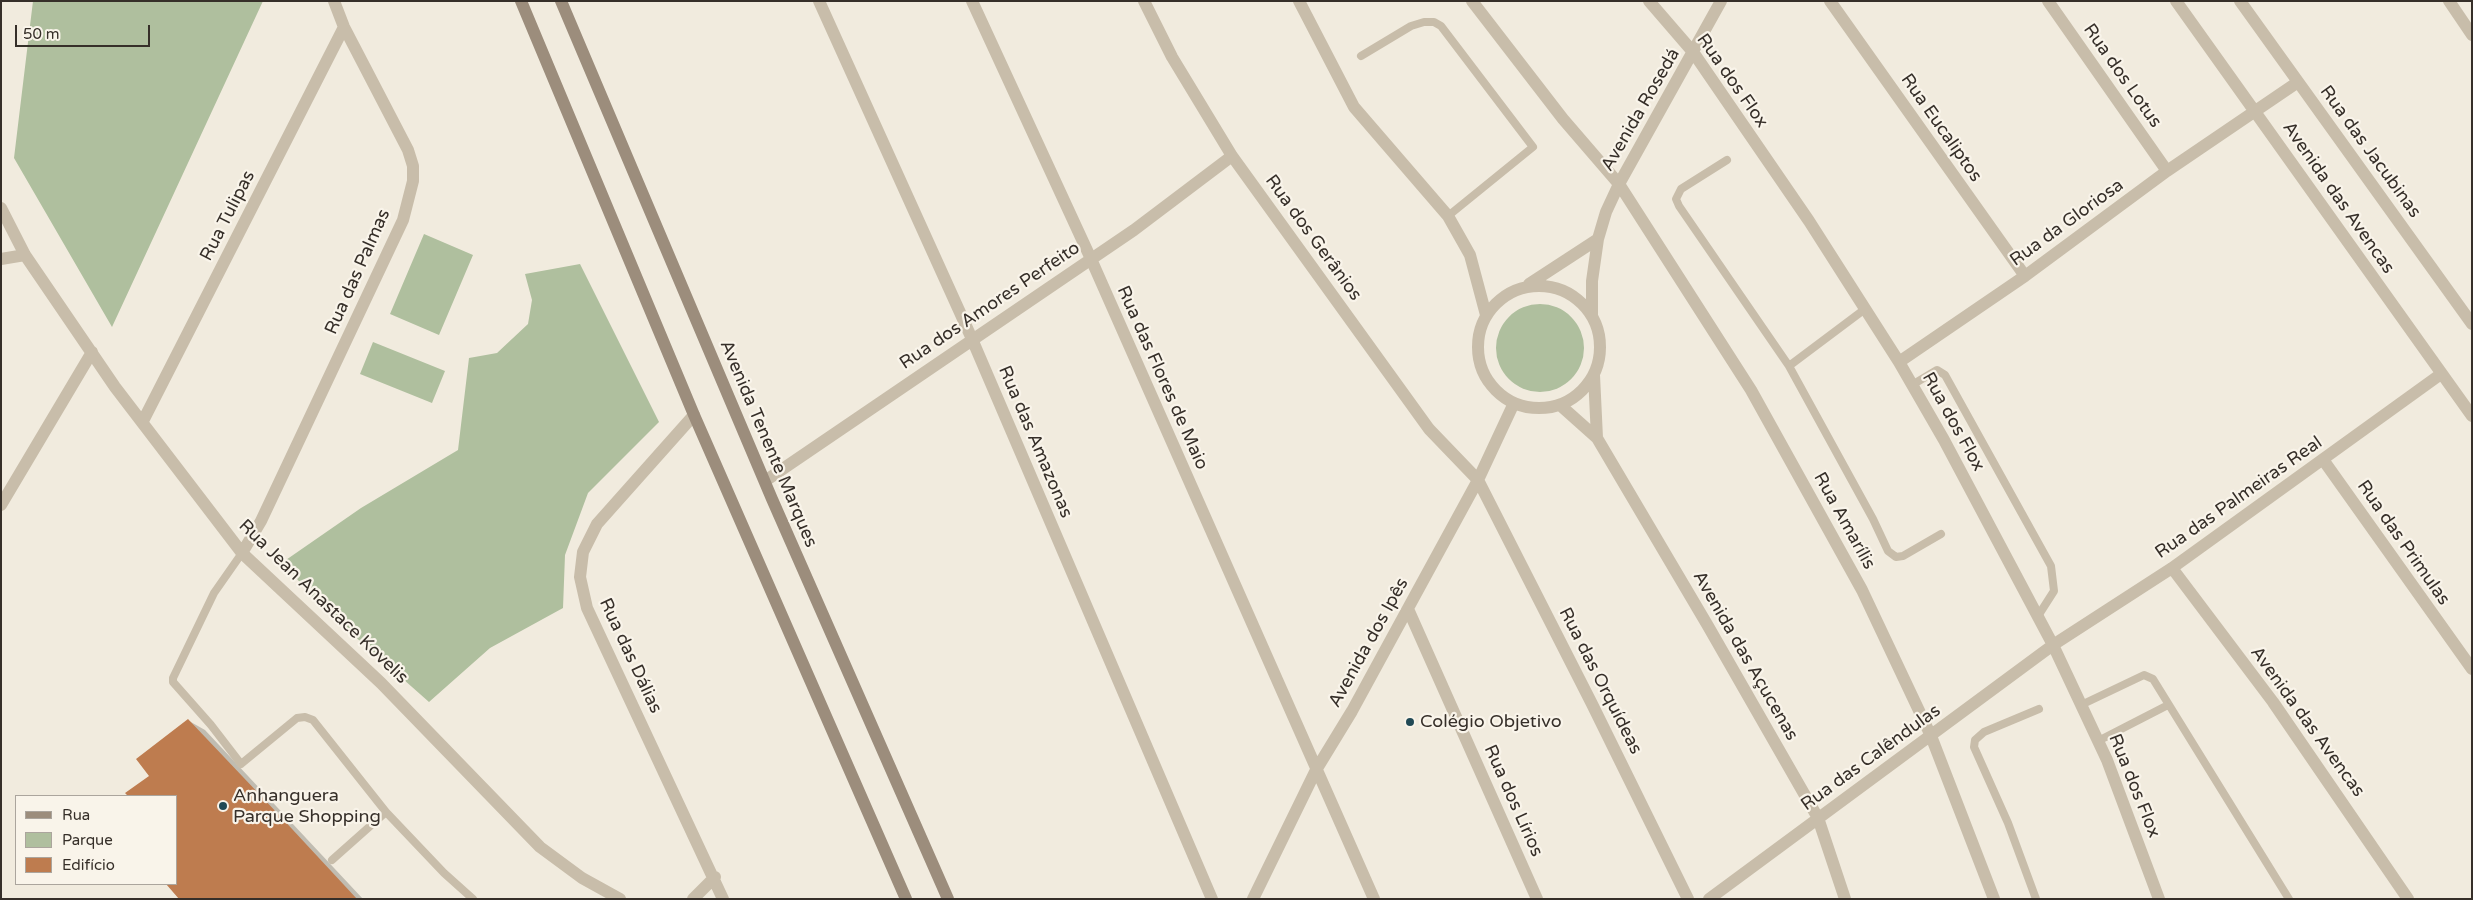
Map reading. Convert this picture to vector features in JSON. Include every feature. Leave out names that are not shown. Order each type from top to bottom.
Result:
[{"type":"main road","points":[[521,1],[694,415],[906,899]]},
{"type":"main road","name":"Avenida Tenente Marques","points":[[561,1],[765,481],[948,899]]},
{"type":"street","name":"Rua das Palmas","points":[[242,553],[261,521],[403,220],[413,181],[413,166],[408,150],[344,27],[334,1]]},
{"type":"street","name":"Rua das Amazonas","points":[[818,1],[972,339],[1212,899]]},
{"type":"street","name":"Rua das Flores de Maio","points":[[972,1],[1091,259],[1374,899]]},
{"type":"street","name":"Rua dos Gerânios","points":[[1144,1],[1172,57],[1232,156],[1429,429],[1478,480]]},
{"type":"street","points":[[1299,1],[1354,107],[1448,216],[1470,255],[1486,315]]},
{"type":"street","name":"Rua Amarílis","points":[[1472,1],[1564,119],[1618,184],[1751,390],[1862,590],[1932,736],[1994,899]]},
{"type":"street","name":"Rua dos Flox","points":[[1649,1],[1693,52],[1809,221],[1899,362],[1944,440],[2038,616],[2082,705],[2107,760],[2159,899]]},
{"type":"street","name":"Avenida Rosedá","points":[[1592,316],[1592,281],[1598,239],[1606,212],[1618,184],[1721,1]]},
{"type":"street","name":"Rua Eucaliptos","points":[[1830,1],[2024,276]]},
{"type":"street","name":"Rua dos Lotus","points":[[2048,1],[2167,171]]},
{"type":"street","name":"Avenida das Avencas","points":[[2176,1],[2472,416]]},
{"type":"street","name":"Rua das Jacubinas","points":[[2240,1],[2472,324]]},
{"type":"street","points":[[2449,1],[2472,35]]},
{"type":"street","name":"Rua Tulipas","points":[[143,421],[344,27]]},
{"type":"street","name":"Rua da Gloriosa","points":[[1899,362],[2024,276],[2167,171],[2298,82]]},
{"type":"street","name":"Rua dos Amores Perfeito","points":[[765,481],[1134,230],[1232,156]]},
{"type":"street","name":"Rua Jean Anastace Kovelis","points":[[1,208],[25,254],[115,387],[143,421],[193,491],[242,553],[381,683],[540,847],[582,878],[620,899]]},
{"type":"street","points":[[1525,286],[1541,285],[1558,288],[1572,294],[1592,316],[1598,330],[1601,346],[1594,375],[1585,388],[1560,404],[1532,408],[1514,403],[1498,392],[1487,378],[1480,363],[1478,347],[1480,330],[1486,315],[1496,302],[1510,292],[1525,286],[1598,239]]},
{"type":"street","points":[[1,259],[25,254]]},
{"type":"street","points":[[1,505],[92,352]]},
{"type":"street","name":"Rua das Palmeiras Real","points":[[2053,645],[2172,568],[2441,374]]},
{"type":"street","name":"Avenida das Açucenas","points":[[1594,375],[1597,438]]},
{"type":"street","name":"Avenida dos Ipês","points":[[1253,899],[1316,770],[1352,711],[1478,480],[1514,403]]},
{"type":"street","name":"Avenida das Açucenas","points":[[1560,404],[1597,438],[1818,818],[1845,899]]},
{"type":"street","name":"Rua das Dálias","points":[[694,415],[597,524],[583,552],[580,577],[587,608],[715,877],[723,899]]},
{"type":"street","name":"Rua das Primulas","points":[[2324,460],[2472,669]]},
{"type":"street","name":"Rua das Orquídeas","points":[[1478,480],[1592,704],[1688,899]]},
{"type":"street","name":"Avenida das Avencas","points":[[2172,568],[2273,702],[2408,899]]},
{"type":"street","name":"Rua dos Lírios","points":[[1408,609],[1537,899]]},
{"type":"street","name":"Rua das Calêndulas","points":[[1709,899],[2053,645]]},
{"type":"street","points":[[693,899],[715,877]]},
{"type":"lane","points":[[1361,56],[1411,26],[1424,22],[1434,22],[1441,26],[1534,147],[1448,216]]},
{"type":"lane","points":[[1727,160],[1681,190],[1676,199],[1789,366],[1892,555],[1903,556],[1941,534]]},
{"type":"lane","points":[[1789,366],[1865,309]]},
{"type":"lane","points":[[1912,384],[1937,370],[1944,375],[2051,566],[2054,591],[2038,616]]},
{"type":"lane","points":[[242,553],[214,593],[173,678],[174,682],[212,725],[241,764],[297,718],[306,717],[313,720],[386,812],[444,873],[473,899]]},
{"type":"lane","points":[[2082,705],[2144,675],[2153,679],[2289,899]]},
{"type":"lane","points":[[2098,741],[2168,705]]},
{"type":"lane","points":[[2036,899],[2008,823],[1974,747],[1975,740],[1984,732],[2039,709]]},
{"type":"lane","points":[[332,860],[386,812]]},
{"type":"green space","points":[[33,1],[263,1],[112,327],[14,158]]},
{"type":"green space","points":[[424,234],[473,255],[439,335],[390,314]]},
{"type":"green space","points":[[580,264],[659,422],[588,493],[565,555],[563,608],[490,648],[429,702],[317,603],[283,562],[361,508],[458,450],[469,358],[497,353],[528,324],[532,300],[525,274]]},
{"type":"green space","points":[[1531,304],[1549,304],[1565,311],[1577,323],[1584,339],[1584,357],[1577,373],[1565,385],[1549,392],[1531,392],[1515,385],[1503,373],[1496,357],[1496,339],[1503,323],[1515,311]]},
{"type":"green space","points":[[373,342],[445,371],[432,403],[360,374]]},
{"type":"building","name":"Anhanguera Parque Shopping","points":[[188,719],[357,899],[179,899],[167,885],[178,885],[178,795],[127,795],[125,793],[149,776],[136,759]]},
{"type":"place","name":"Colégio Objetivo","points":[[1410,722]]},
{"type":"place","name":"Anhanguera Parque Shopping","points":[[223,806]]}]
